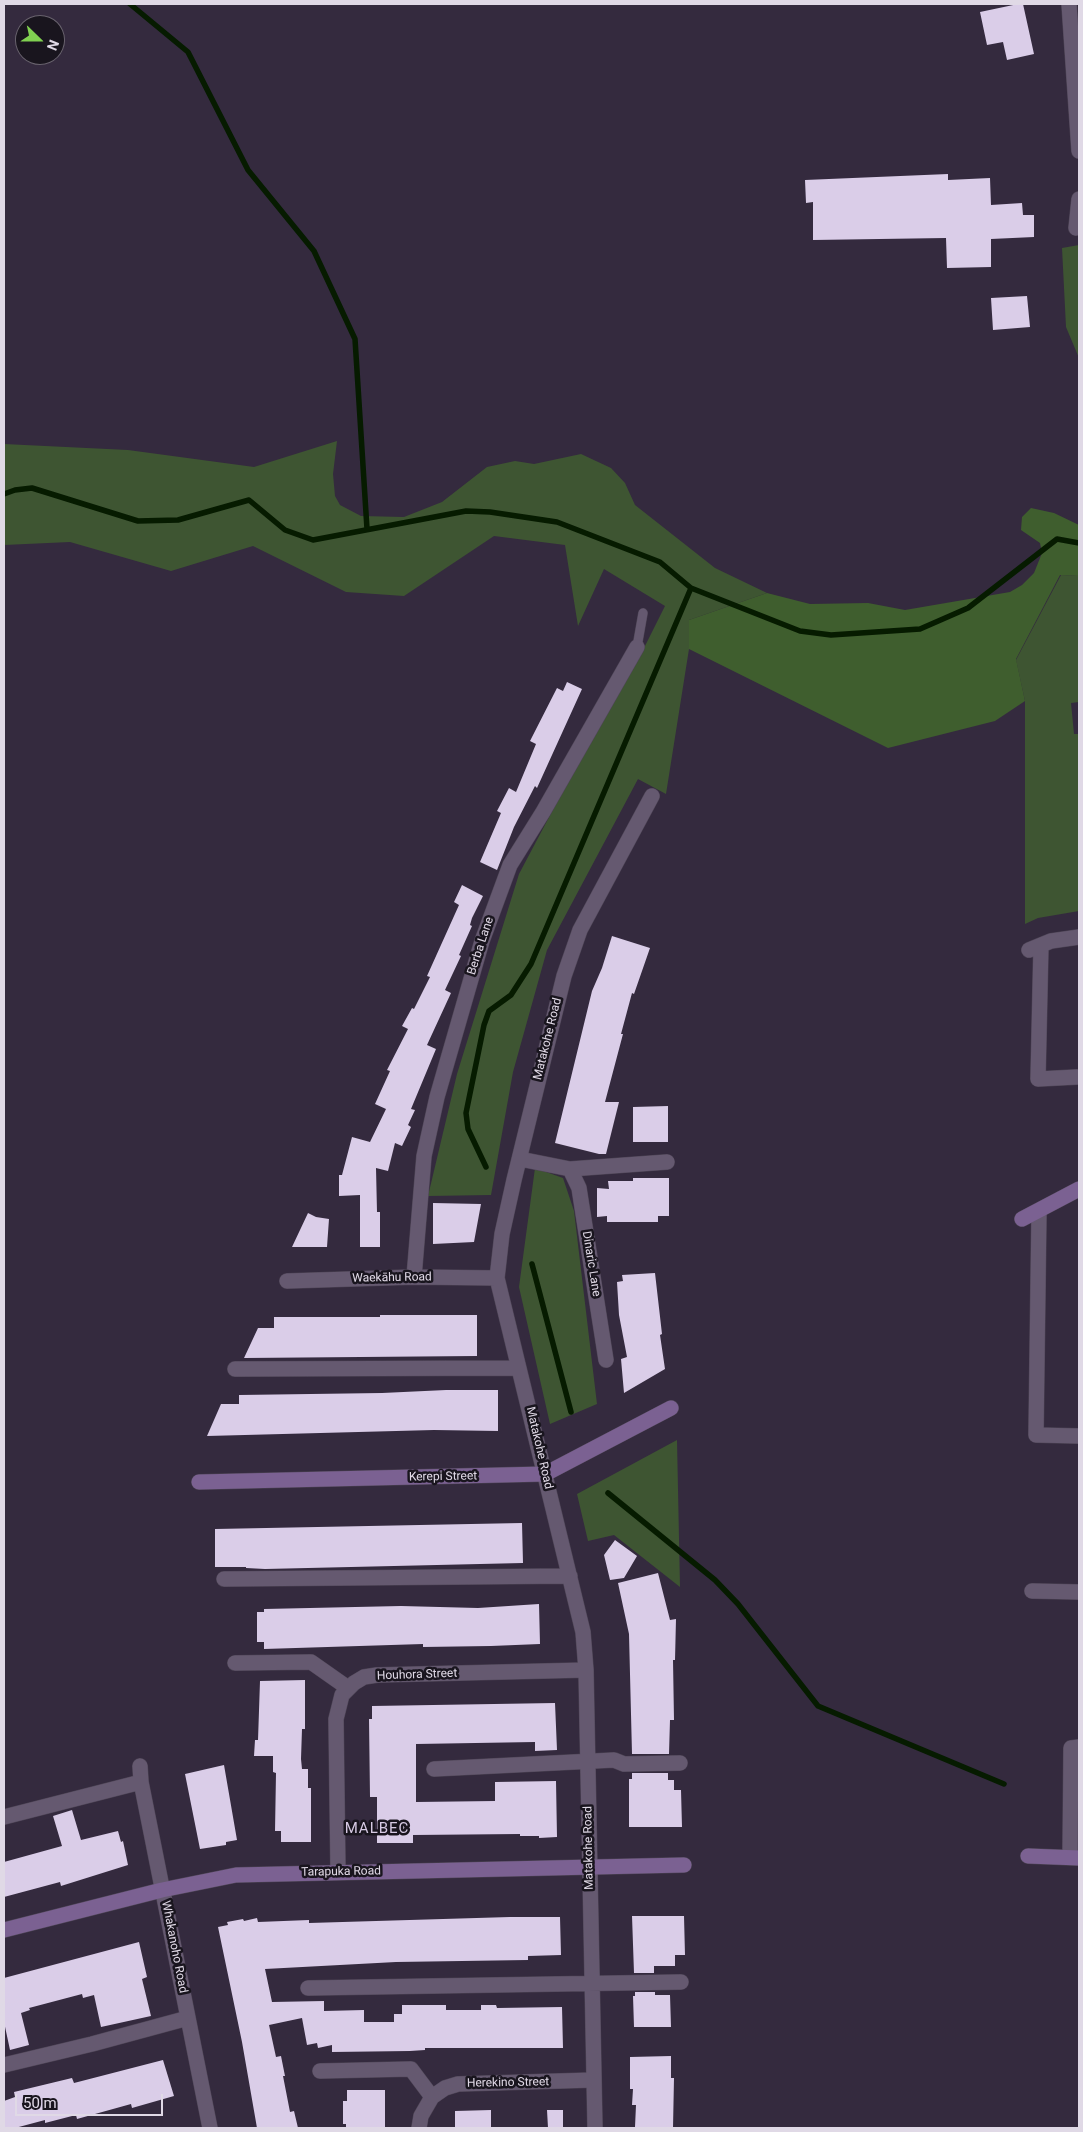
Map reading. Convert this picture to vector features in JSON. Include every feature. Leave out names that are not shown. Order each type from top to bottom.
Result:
[{"type":"street","points":[[1069,4],[1079,151]]},
{"type":"street","points":[[1076,228],[1079,199]]},
{"type":"street","name":"Berba Lane","points":[[414,1277],[424,1156],[436,1097],[482,941],[510,865],[543,812],[637,647]]},
{"type":"street","name":"Matakohe Road","points":[[595,2128],[588,1868],[586,1670],[583,1632],[497,1278],[502,1234],[564,976],[580,930],[652,796]]},
{"type":"street","points":[[1077,1077],[1038,1079],[1035,948],[1051,941],[1079,937]]},
{"type":"street","points":[[520,1159],[570,1169],[667,1162]]},
{"type":"street","name":"Dinaric Lane","points":[[570,1169],[579,1188],[606,1360]]},
{"type":"street","points":[[1022,1219],[1079,1189]]},
{"type":"street","points":[[1039,1210],[1036,1435],[1079,1436]]},
{"type":"street","name":"Waekāhu Road","points":[[287,1282],[414,1277],[497,1278]]},
{"type":"street","points":[[235,1369],[518,1368]]},
{"type":"street","name":"Kerepi Street","points":[[199,1482],[545,1474],[671,1408]]},
{"type":"street","points":[[224,1579],[570,1576]]},
{"type":"street","points":[[1032,1591],[1079,1592]]},
{"type":"street","points":[[235,1663],[310,1662],[348,1688],[342,1696],[336,1719],[338,1872]]},
{"type":"street","name":"Houhora Street","points":[[348,1688],[364,1677],[377,1675],[586,1670]]},
{"type":"street","points":[[1028,1856],[1075,1858],[1071,1748],[1079,1747]]},
{"type":"street","points":[[434,1769],[587,1763],[614,1760],[624,1764],[680,1763]]},
{"type":"street","name":"Whakanoho Road","points":[[140,1766],[141,1782],[188,2018],[207,2128]]},
{"type":"street","points":[[4,1817],[141,1782]]},
{"type":"street","name":"Tarapuka Road","points":[[4,1930],[162,1890],[236,1875],[684,1866]]},
{"type":"street","points":[[308,1988],[681,1982]]},
{"type":"street","points":[[4,2065],[188,2018]]},
{"type":"street","points":[[320,2071],[411,2069],[432,2097],[421,2116],[419,2128]]},
{"type":"street","name":"Herekino Street","points":[[432,2097],[445,2088],[458,2084],[593,2080]]},
{"type":"lane","points":[[637,647],[643,613]]},
{"type":"green space","points":[[1079,245],[1079,358],[1066,327],[1062,248]]},
{"type":"green space","points":[[337,441],[333,474],[335,496],[340,505],[361,516],[404,517],[442,502],[487,467],[515,461],[534,464],[581,454],[611,468],[625,483],[635,505],[715,568],[767,593],[689,620],[689,649],[666,794],[638,779],[547,950],[513,1072],[491,1195],[428,1196],[457,1074],[519,874],[612,698],[643,650],[665,606],[604,569],[578,626],[565,545],[494,536],[404,596],[346,592],[253,546],[171,571],[70,542],[4,545],[4,444],[128,450],[254,467]]},
{"type":"green space","points":[[1031,508],[1054,513],[1079,525],[1079,576],[1060,575],[1016,659],[1025,701],[995,721],[888,748],[689,649],[689,620],[767,593],[810,604],[868,603],[905,610],[1010,592],[1022,585],[1034,573],[1042,553],[1040,543],[1021,530],[1022,517]]},
{"type":"green space","points":[[1061,575],[1079,576],[1079,702],[1071,703],[1074,734],[1079,734],[1079,911],[1038,918],[1025,924],[1025,701],[1016,660]]},
{"type":"green space","points":[[535,1168],[563,1178],[574,1211],[597,1404],[550,1424],[519,1287]]},
{"type":"green space","points":[[677,1440],[680,1587],[614,1535],[588,1541],[577,1494]]},
{"type":"building","points":[[1023,4],[1034,54],[1007,60],[1003,42],[987,45],[980,12]]},
{"type":"building","points":[[948,174],[948,180],[990,178],[991,205],[1022,203],[1023,215],[1034,215],[1034,237],[991,239],[991,267],[947,268],[946,238],[813,240],[813,202],[806,203],[805,180]]},
{"type":"building","points":[[1027,296],[1030,327],[993,330],[991,298]]},
{"type":"building","points":[[567,682],[582,689],[537,788],[535,786],[514,827],[497,870],[480,862],[501,813],[497,811],[509,788],[516,792],[536,744],[530,741],[557,688],[563,691]]},
{"type":"building","points":[[462,885],[483,896],[472,918],[470,925],[472,926],[459,955],[461,956],[445,990],[451,993],[427,1045],[436,1049],[411,1109],[415,1110],[408,1125],[411,1127],[402,1146],[395,1143],[388,1171],[376,1168],[377,1212],[380,1212],[380,1247],[360,1247],[360,1195],[339,1196],[339,1175],[342,1175],[352,1137],[370,1142],[386,1109],[375,1104],[390,1071],[387,1070],[408,1029],[402,1026],[412,1008],[414,1009],[430,977],[427,976],[459,905],[454,902]]},
{"type":"building","points":[[612,936],[650,948],[634,994],[632,993],[621,1034],[623,1034],[605,1102],[619,1102],[606,1154],[599,1154],[555,1143],[592,991],[602,968]]},
{"type":"building","points":[[668,1106],[668,1142],[633,1142],[633,1107]]},
{"type":"building","points":[[633,1178],[669,1178],[669,1216],[658,1216],[658,1222],[607,1222],[607,1216],[597,1217],[597,1188],[609,1189],[608,1181],[633,1181]]},
{"type":"building","points":[[433,1203],[481,1204],[474,1242],[433,1244]]},
{"type":"building","points":[[308,1213],[316,1217],[329,1219],[327,1247],[292,1247]]},
{"type":"building","points":[[655,1273],[665,1369],[624,1393],[621,1359],[627,1357],[619,1315],[617,1282],[623,1281],[622,1275]]},
{"type":"building","points":[[380,1315],[477,1315],[477,1356],[244,1358],[258,1328],[274,1328],[274,1317],[380,1317]]},
{"type":"building","points":[[498,1390],[498,1431],[434,1430],[207,1436],[221,1404],[239,1404],[239,1395]]},
{"type":"building","points":[[522,1523],[523,1563],[265,1569],[215,1567],[215,1529]]},
{"type":"building","points":[[615,1540],[637,1556],[624,1578],[610,1580],[604,1555]]},
{"type":"building","points":[[658,1573],[670,1620],[676,1619],[675,1660],[673,1660],[674,1720],[670,1720],[669,1754],[632,1754],[629,1634],[618,1583]]},
{"type":"building","points":[[539,1604],[540,1644],[423,1647],[423,1644],[264,1649],[264,1642],[257,1642],[257,1612],[264,1612],[264,1609],[401,1606],[478,1608]]},
{"type":"building","points":[[305,1680],[305,1729],[302,1729],[301,1759],[302,1769],[308,1769],[308,1788],[311,1788],[311,1842],[281,1842],[281,1831],[275,1831],[276,1773],[273,1772],[273,1756],[254,1756],[255,1740],[258,1740],[260,1681]]},
{"type":"building","points":[[555,1703],[557,1750],[535,1751],[535,1742],[416,1744],[416,1802],[495,1801],[495,1782],[556,1781],[557,1837],[539,1838],[539,1836],[520,1836],[520,1834],[413,1835],[413,1843],[377,1843],[377,1797],[370,1797],[369,1719],[372,1719],[372,1706]]},
{"type":"building","points":[[224,1765],[237,1840],[226,1842],[226,1845],[200,1849],[185,1774]]},
{"type":"building","points":[[632,1773],[668,1773],[668,1780],[674,1780],[674,1790],[681,1790],[682,1827],[629,1827],[629,1779],[632,1779]]},
{"type":"building","points":[[72,1810],[81,1840],[118,1831],[121,1842],[123,1841],[128,1865],[61,1886],[60,1882],[4,1897],[4,1862],[62,1846],[53,1816]]},
{"type":"building","points":[[632,1916],[684,1916],[685,1955],[675,1955],[675,1966],[654,1966],[654,1973],[634,1973]]},
{"type":"building","points":[[560,1917],[561,1955],[528,1956],[528,1960],[396,1962],[265,1969],[272,2002],[324,2001],[324,2011],[364,2010],[364,2022],[394,2022],[394,2014],[402,2014],[402,2005],[446,2005],[446,2010],[481,2010],[481,2005],[496,2005],[497,2008],[562,2007],[563,2048],[425,2048],[425,2050],[410,2051],[332,2052],[332,2045],[318,2048],[317,2043],[307,2045],[302,2018],[269,2025],[276,2057],[281,2056],[290,2112],[294,2111],[298,2128],[257,2128],[242,2042],[218,1927],[228,1925],[227,1922],[257,1918],[258,1922],[309,1920],[309,1923]]},
{"type":"building","points":[[139,1942],[147,1977],[142,1979],[151,2016],[101,2027],[94,1995],[83,1998],[82,1994],[29,2008],[30,2010],[21,2013],[29,2045],[10,2050],[4,2022],[4,1978]]},
{"type":"building","points":[[635,1992],[655,1992],[655,1995],[670,1995],[671,2027],[634,2027],[633,1996],[635,1996]]},
{"type":"building","points":[[671,2056],[671,2078],[674,2078],[673,2128],[635,2127],[636,2105],[632,2105],[633,2089],[630,2089],[630,2057]]},
{"type":"building","points":[[163,2060],[174,2096],[132,2108],[131,2104],[77,2119],[76,2115],[45,2123],[45,2120],[15,2128],[4,2128],[4,2101],[15,2097],[14,2092],[72,2078],[74,2083]]},
{"type":"building","points":[[347,2090],[385,2090],[385,2128],[346,2128],[346,2124],[343,2124],[343,2101],[347,2101]]},
{"type":"building","points":[[491,2110],[491,2128],[455,2128],[455,2111]]},
{"type":"building","points":[[547,2110],[563,2110],[563,2128],[548,2128]]},
{"type":"waterway","points":[[130,4],[188,52],[248,170],[314,251],[355,339],[367,529]]},
{"type":"waterway","points":[[4,494],[15,490],[32,488],[138,521],[178,520],[249,500],[285,530],[313,540],[466,511],[490,512],[557,522],[660,562],[691,588],[800,631],[831,635],[920,629],[968,608],[1057,539],[1079,543]]},
{"type":"waterway","points":[[486,1167],[468,1129],[466,1113],[484,1025],[489,1011],[511,995],[531,964],[691,588]]},
{"type":"waterway","points":[[532,1264],[571,1412]]},
{"type":"waterway","points":[[608,1493],[715,1580],[738,1604],[818,1706],[1004,1784]]},
{"type":"district","name":"MALBEC","points":[[377,1829]]}]
